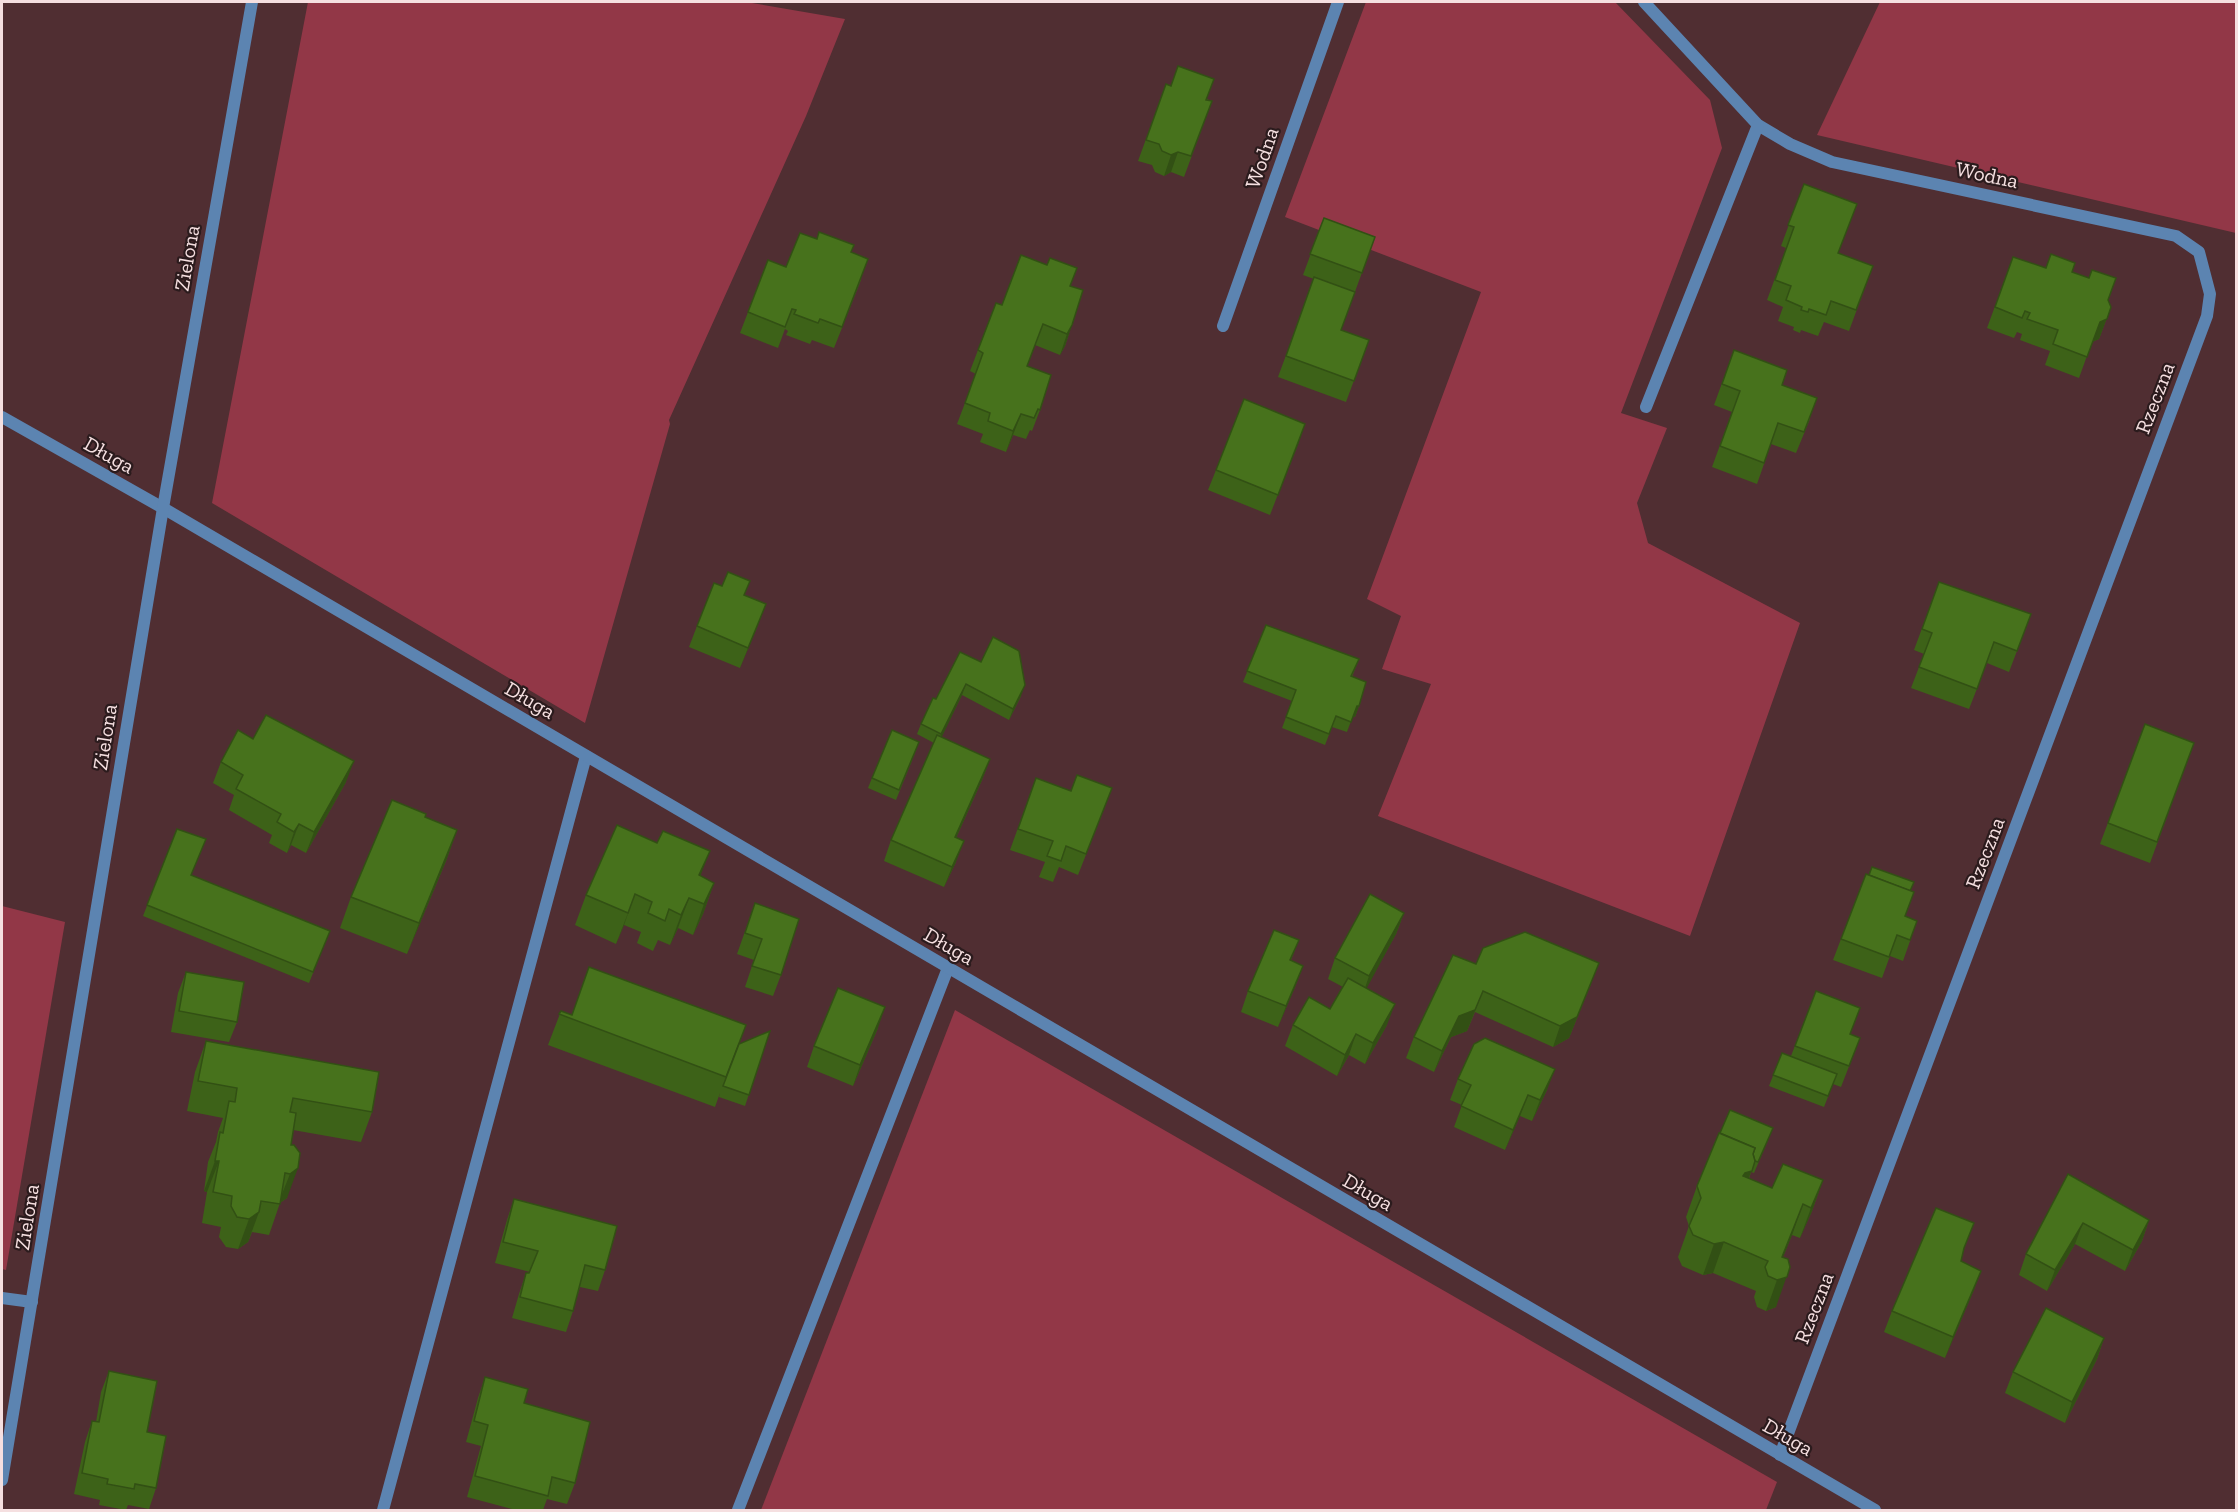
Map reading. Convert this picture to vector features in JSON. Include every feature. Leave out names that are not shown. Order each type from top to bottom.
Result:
[{"type":"street","name":"Zielona","points":[[2,1480],[163,508],[252,2]]},
{"type":"street","name":"Wodna","points":[[1223,326],[1338,2]]},
{"type":"street","name":"Wodna","points":[[1644,2],[1758,125],[1790,144],[1832,162],[2176,236],[2199,252],[2203,262]]},
{"type":"street","points":[[1646,407],[1758,125]]},
{"type":"street","name":"Rzeczna","points":[[1779,1455],[2207,316],[2210,294],[2203,262]]},
{"type":"street","name":"Długa","points":[[2,417],[163,508],[1875,1510]]},
{"type":"street","points":[[383,1510],[586,756]]},
{"type":"street","points":[[738,1510],[948,968]]},
{"type":"street","points":[[2,1298],[32,1302]]},
{"type":"shaded area","points":[[308,2],[746,2],[845,19],[806,116],[669,420],[670,424],[585,723],[212,503]]},
{"type":"shaded area","points":[[1366,2],[1615,2],[1710,100],[1722,148],[1621,413],[1667,428],[1637,503],[1648,543],[1800,623],[1690,936],[1378,816],[1431,684],[1382,669],[1401,616],[1367,599],[1481,292],[1285,217]]},
{"type":"shaded area","points":[[1880,2],[2236,2],[2236,233],[1817,135]]},
{"type":"shaded area","points":[[2,906],[65,922],[6,1270],[2,1269]]},
{"type":"shaded area","points":[[955,1010],[1777,1482],[1766,1510],[761,1510]]},
{"type":"building","points":[[1178,66],[1214,79],[1206,100],[1212,101],[1191,156],[1178,152],[1171,155],[1162,151],[1159,144],[1146,140],[1166,84],[1171,86]]},
{"type":"building","points":[[1804,184],[1857,204],[1838,253],[1873,266],[1856,310],[1831,301],[1826,315],[1809,309],[1808,312],[1801,310],[1802,307],[1786,300],[1791,286],[1775,280],[1794,227],[1788,225]]},
{"type":"building","points":[[1324,218],[1375,237],[1362,273],[1310,254]]},
{"type":"building","points":[[819,232],[854,245],[851,252],[868,259],[842,327],[820,319],[818,323],[794,314],[796,310],[792,309],[785,327],[748,312],[768,260],[786,267],[800,233],[817,239]]},
{"type":"building","points":[[2051,254],[2075,263],[2072,272],[2089,278],[2092,270],[2116,278],[2108,300],[2111,307],[2107,319],[2100,322],[2087,357],[2053,344],[2058,330],[2027,319],[2030,313],[2025,311],[2022,318],[1995,307],[2013,257],[2046,268]]},
{"type":"building","points":[[1021,255],[1047,265],[1050,258],[1077,268],[1070,286],[1083,290],[1067,334],[1043,324],[1027,366],[1051,375],[1040,410],[1038,409],[1034,418],[1021,414],[1013,431],[988,421],[990,413],[965,403],[983,353],[978,350],[996,303],[1002,305]]},
{"type":"building","points":[[1314,277],[1355,292],[1341,330],[1369,340],[1354,381],[1286,356]]},
{"type":"building","points":[[1734,350],[1787,370],[1782,385],[1817,398],[1804,432],[1778,423],[1764,463],[1720,446],[1740,391],[1722,384]]},
{"type":"building","points":[[1244,399],[1305,424],[1278,495],[1216,470]]},
{"type":"building","points":[[728,572],[750,581],[744,595],[766,604],[748,648],[697,626],[714,583],[722,586]]},
{"type":"building","points":[[1939,582],[2031,614],[2017,651],[1994,642],[1977,689],[1919,667],[1932,633],[1922,629]]},
{"type":"building","points":[[1266,625],[1359,659],[1351,676],[1366,682],[1359,706],[1351,722],[1336,716],[1329,734],[1286,717],[1296,690],[1247,671]]},
{"type":"building","points":[[993,637],[1019,651],[1025,685],[1013,709],[966,684],[941,734],[921,724],[933,698],[936,699],[960,652],[981,662]]},
{"type":"building","points":[[266,715],[354,761],[314,832],[299,824],[294,832],[277,822],[281,814],[236,789],[243,775],[221,762],[238,730],[253,739]]},
{"type":"building","points":[[2145,724],[2194,743],[2157,842],[2108,823]]},
{"type":"building","points":[[892,730],[919,742],[899,790],[872,778]]},
{"type":"building","points":[[937,735],[990,759],[955,837],[964,841],[952,867],[891,840]]},
{"type":"building","points":[[1077,775],[1112,788],[1086,854],[1066,846],[1061,861],[1047,856],[1053,841],[1018,829],[1036,778],[1071,791]]},
{"type":"building","points":[[392,800],[457,830],[419,923],[351,897]]},
{"type":"building","points":[[617,825],[657,843],[663,831],[710,851],[699,875],[714,883],[704,904],[689,898],[681,915],[669,909],[665,921],[648,913],[652,902],[635,894],[628,913],[586,895]]},
{"type":"building","points":[[177,829],[206,839],[191,875],[330,931],[313,972],[147,905]]},
{"type":"building","points":[[1872,867],[1914,882],[1910,891],[1869,875]]},
{"type":"building","points":[[1866,874],[1914,892],[1905,916],[1917,921],[1910,940],[1897,935],[1889,957],[1841,939]]},
{"type":"building","points":[[1370,894],[1404,913],[1369,976],[1335,958]]},
{"type":"building","points":[[755,903],[799,919],[781,975],[752,966],[762,939],[745,933]]},
{"type":"building","points":[[1274,930],[1299,940],[1290,960],[1303,966],[1286,1006],[1248,991]]},
{"type":"building","points":[[1525,932],[1599,963],[1577,1017],[1560,1026],[1483,991],[1475,1010],[1459,1016],[1442,1051],[1414,1037],[1453,955],[1476,964],[1483,948]]},
{"type":"building","points":[[589,967],[746,1025],[726,1077],[559,1014],[561,1011],[572,1015]]},
{"type":"building","points":[[186,972],[244,982],[237,1022],[179,1011]]},
{"type":"building","points":[[1348,978],[1395,1004],[1373,1043],[1356,1034],[1345,1055],[1293,1025],[1309,997],[1330,1009]]},
{"type":"building","points":[[838,988],[885,1007],[860,1065],[814,1046]]},
{"type":"building","points":[[1816,991],[1860,1008],[1850,1034],[1860,1038],[1849,1066],[1795,1046]]},
{"type":"building","points":[[770,1031],[749,1095],[723,1086],[739,1044]]},
{"type":"building","points":[[1485,1038],[1555,1069],[1540,1100],[1528,1095],[1513,1130],[1461,1106],[1471,1085],[1458,1079],[1474,1044]]},
{"type":"building","points":[[206,1041],[379,1072],[372,1112],[293,1098],[290,1112],[296,1113],[291,1145],[294,1145],[300,1153],[298,1168],[290,1174],[285,1173],[280,1204],[261,1201],[259,1212],[249,1219],[237,1217],[231,1206],[232,1196],[213,1192],[219,1161],[215,1161],[220,1132],[223,1133],[229,1101],[235,1102],[237,1088],[198,1081]]},
{"type":"building","points":[[1782,1053],[1837,1074],[1828,1096],[1773,1075]]},
{"type":"building","points":[[1730,1110],[1773,1128],[1758,1162],[1755,1161],[1753,1154],[1755,1148],[1720,1133]]},
{"type":"building","points":[[1719,1133],[1755,1148],[1752,1171],[1743,1176],[1772,1188],[1783,1164],[1823,1180],[1811,1208],[1803,1204],[1782,1257],[1788,1259],[1790,1267],[1787,1277],[1777,1280],[1768,1276],[1765,1267],[1768,1261],[1724,1242],[1714,1244],[1693,1235],[1689,1226],[1701,1198],[1697,1186]]},
{"type":"building","points":[[2068,1174],[2149,1220],[2133,1250],[2083,1223],[2055,1270],[2026,1254]]},
{"type":"building","points":[[514,1199],[617,1226],[605,1270],[585,1265],[573,1311],[520,1297],[526,1273],[529,1273],[538,1251],[503,1242]]},
{"type":"building","points":[[1936,1208],[1974,1223],[1961,1261],[1981,1271],[1953,1337],[1892,1311]]},
{"type":"building","points":[[2046,1308],[2104,1338],[2072,1402],[2013,1372]]},
{"type":"building","points":[[109,1371],[157,1381],[147,1432],[166,1436],[156,1488],[135,1484],[134,1489],[107,1484],[108,1479],[82,1473],[92,1421],[99,1422]]},
{"type":"building","points":[[485,1377],[528,1389],[524,1403],[590,1422],[575,1483],[552,1477],[548,1496],[475,1476],[488,1425],[474,1421]]}]
